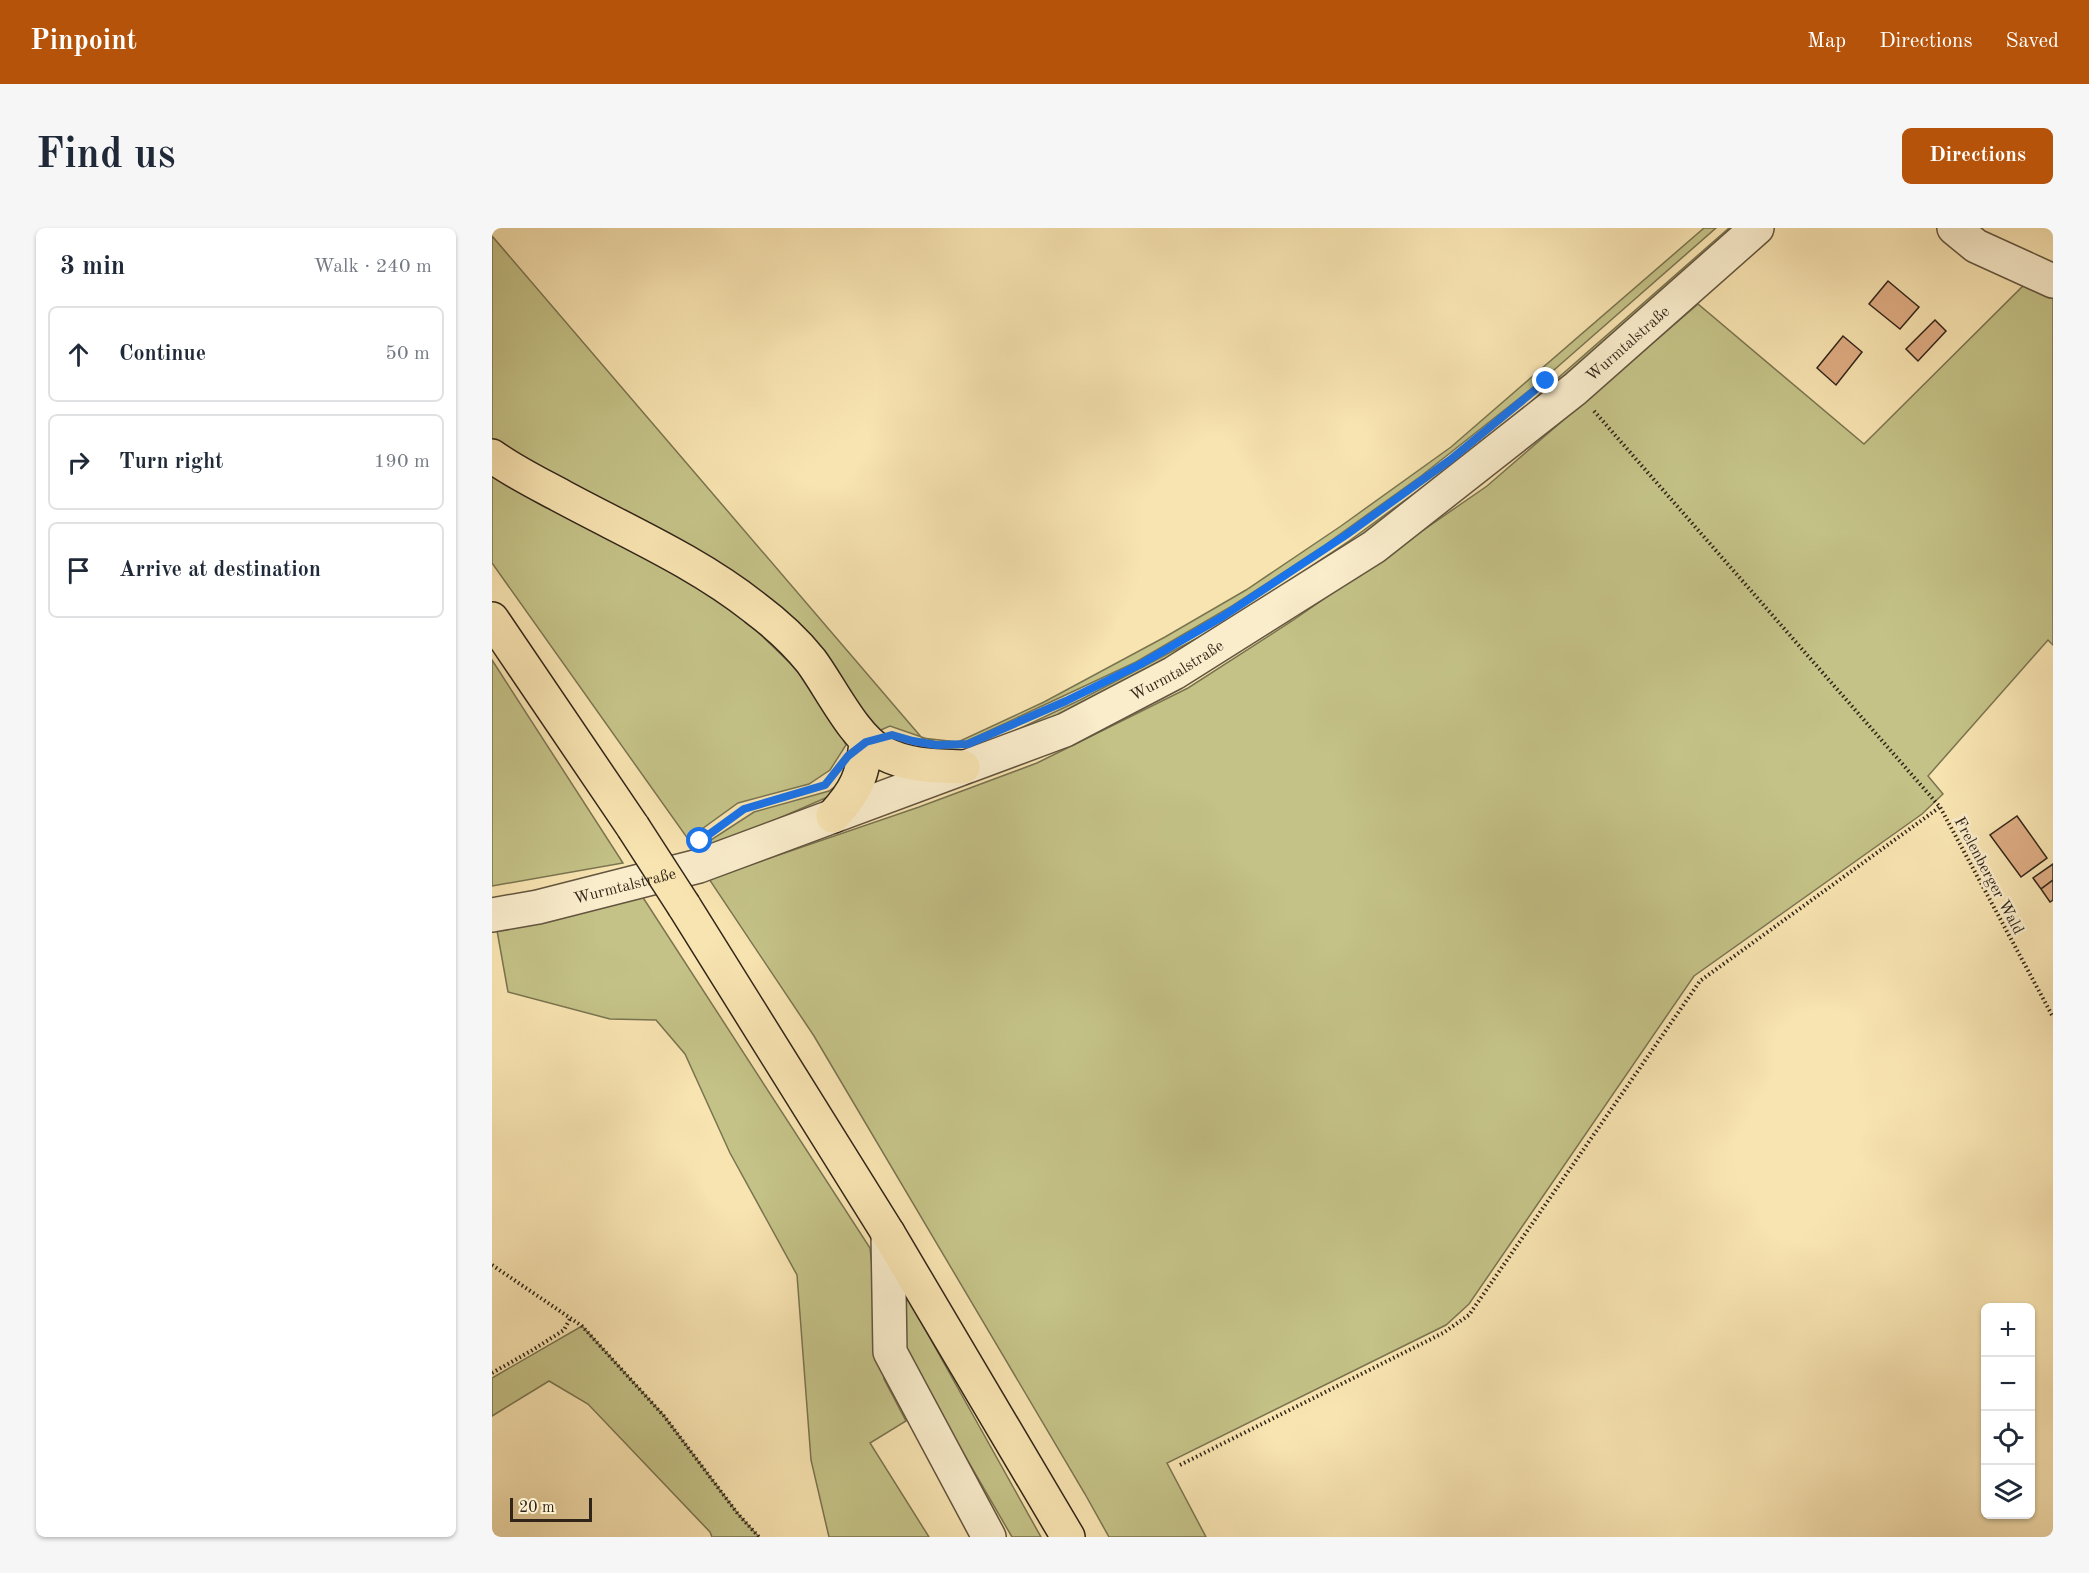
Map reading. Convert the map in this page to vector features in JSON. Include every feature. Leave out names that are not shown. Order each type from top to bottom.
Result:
[{"type":"highway","points":[[492,456],[536,482],[673,554],[722,583],[756,608],[784,632],[810,660],[866,742],[881,752],[898,760],[963,767]]},
{"type":"highway","points":[[492,619],[684,906],[888,1233],[1068,1537]]},
{"type":"highway","points":[[833,816],[853,794],[862,771],[866,742]]},
{"type":"street","name":"Wurmtalstraße","points":[[492,915],[538,907],[699,866],[1065,730],[1174,673],[1374,548],[1575,390],[1757,228]]},
{"type":"street","points":[[1954,228],[1976,246],[2053,281]]},
{"type":"street","points":[[888,1233],[890,1352],[988,1537]]},
{"type":"path","name":"Frelenberger Wald","points":[[1575,390],[1940,807],[2053,1017]]},
{"type":"path","points":[[727,822],[744,809],[815,788]]},
{"type":"path","points":[[1180,1465],[1443,1333],[1469,1315],[1700,981],[1940,807]]},
{"type":"path","points":[[492,1265],[582,1326],[664,1416],[738,1514],[759,1537]]},
{"type":"path","points":[[492,1373],[564,1330],[571,1317]]},
{"type":"shaded area","points":[[1704,228],[1716,228],[1546,377],[1421,476],[1322,547],[1232,606],[1136,662],[965,742],[958,742],[1044,702],[1165,637],[1246,590],[1341,526],[1451,447]]},
{"type":"shaded area","points":[[1729,228],[1737,228],[1539,402],[1427,491],[1279,598],[1039,728],[941,759],[915,749],[956,754],[985,745],[1080,700],[1226,623],[1349,541],[1423,487],[1526,406]]},
{"type":"shaded area","points":[[492,236],[921,737],[890,726],[876,732],[839,677],[588,494],[492,439]]},
{"type":"shaded area","points":[[2028,281],[2053,291],[2053,645],[2048,640],[1928,776],[1943,794],[1922,814],[1694,976],[1469,1304],[1446,1325],[1167,1463],[1206,1537],[1109,1537],[814,1036],[709,879],[919,807],[1037,763],[1188,688],[1292,621],[1487,486],[1698,304],[1864,444]]},
{"type":"shaded area","points":[[492,472],[683,576],[724,604],[757,631],[821,697],[846,745],[830,770],[809,784],[738,803],[688,839],[492,563]]},
{"type":"shaded area","points":[[492,660],[623,863],[492,886]]},
{"type":"shaded area","points":[[926,738],[958,742],[936,742]]},
{"type":"shaded area","points":[[845,768],[837,793],[697,854],[697,849],[754,812],[829,791],[837,785]]},
{"type":"shaded area","points":[[642,896],[870,1248],[884,1379],[906,1421],[870,1443],[929,1537],[829,1537],[811,1460],[797,1275],[730,1153],[685,1054],[656,1020],[610,1019],[508,992],[496,925]]},
{"type":"shaded area","points":[[902,1295],[907,1297],[1041,1537],[1012,1537],[906,1354]]},
{"type":"shaded area","points":[[582,1326],[664,1416],[738,1514],[759,1537],[712,1537],[710,1532],[588,1404],[549,1381],[492,1416],[492,1378]]},
{"type":"building","points":[[1888,281],[1919,307],[1900,329],[1869,304]]},
{"type":"building","points":[[1935,320],[1946,331],[1918,361],[1906,349]]},
{"type":"building","points":[[1843,336],[1862,352],[1836,385],[1817,368]]},
{"type":"building","points":[[2017,816],[2047,858],[2021,877],[1990,835]]},
{"type":"building","points":[[2053,864],[2053,880],[2041,889],[2033,878]]},
{"type":"building","points":[[2053,880],[2053,900],[2050,902],[2041,889]]},
{"type":"route","points":[[700,841],[744,809],[825,785],[848,756],[866,742],[892,735],[936,745],[968,744],[1066,701],[1141,664],[1222,617],[1346,535],[1450,460],[1546,381]]}]
